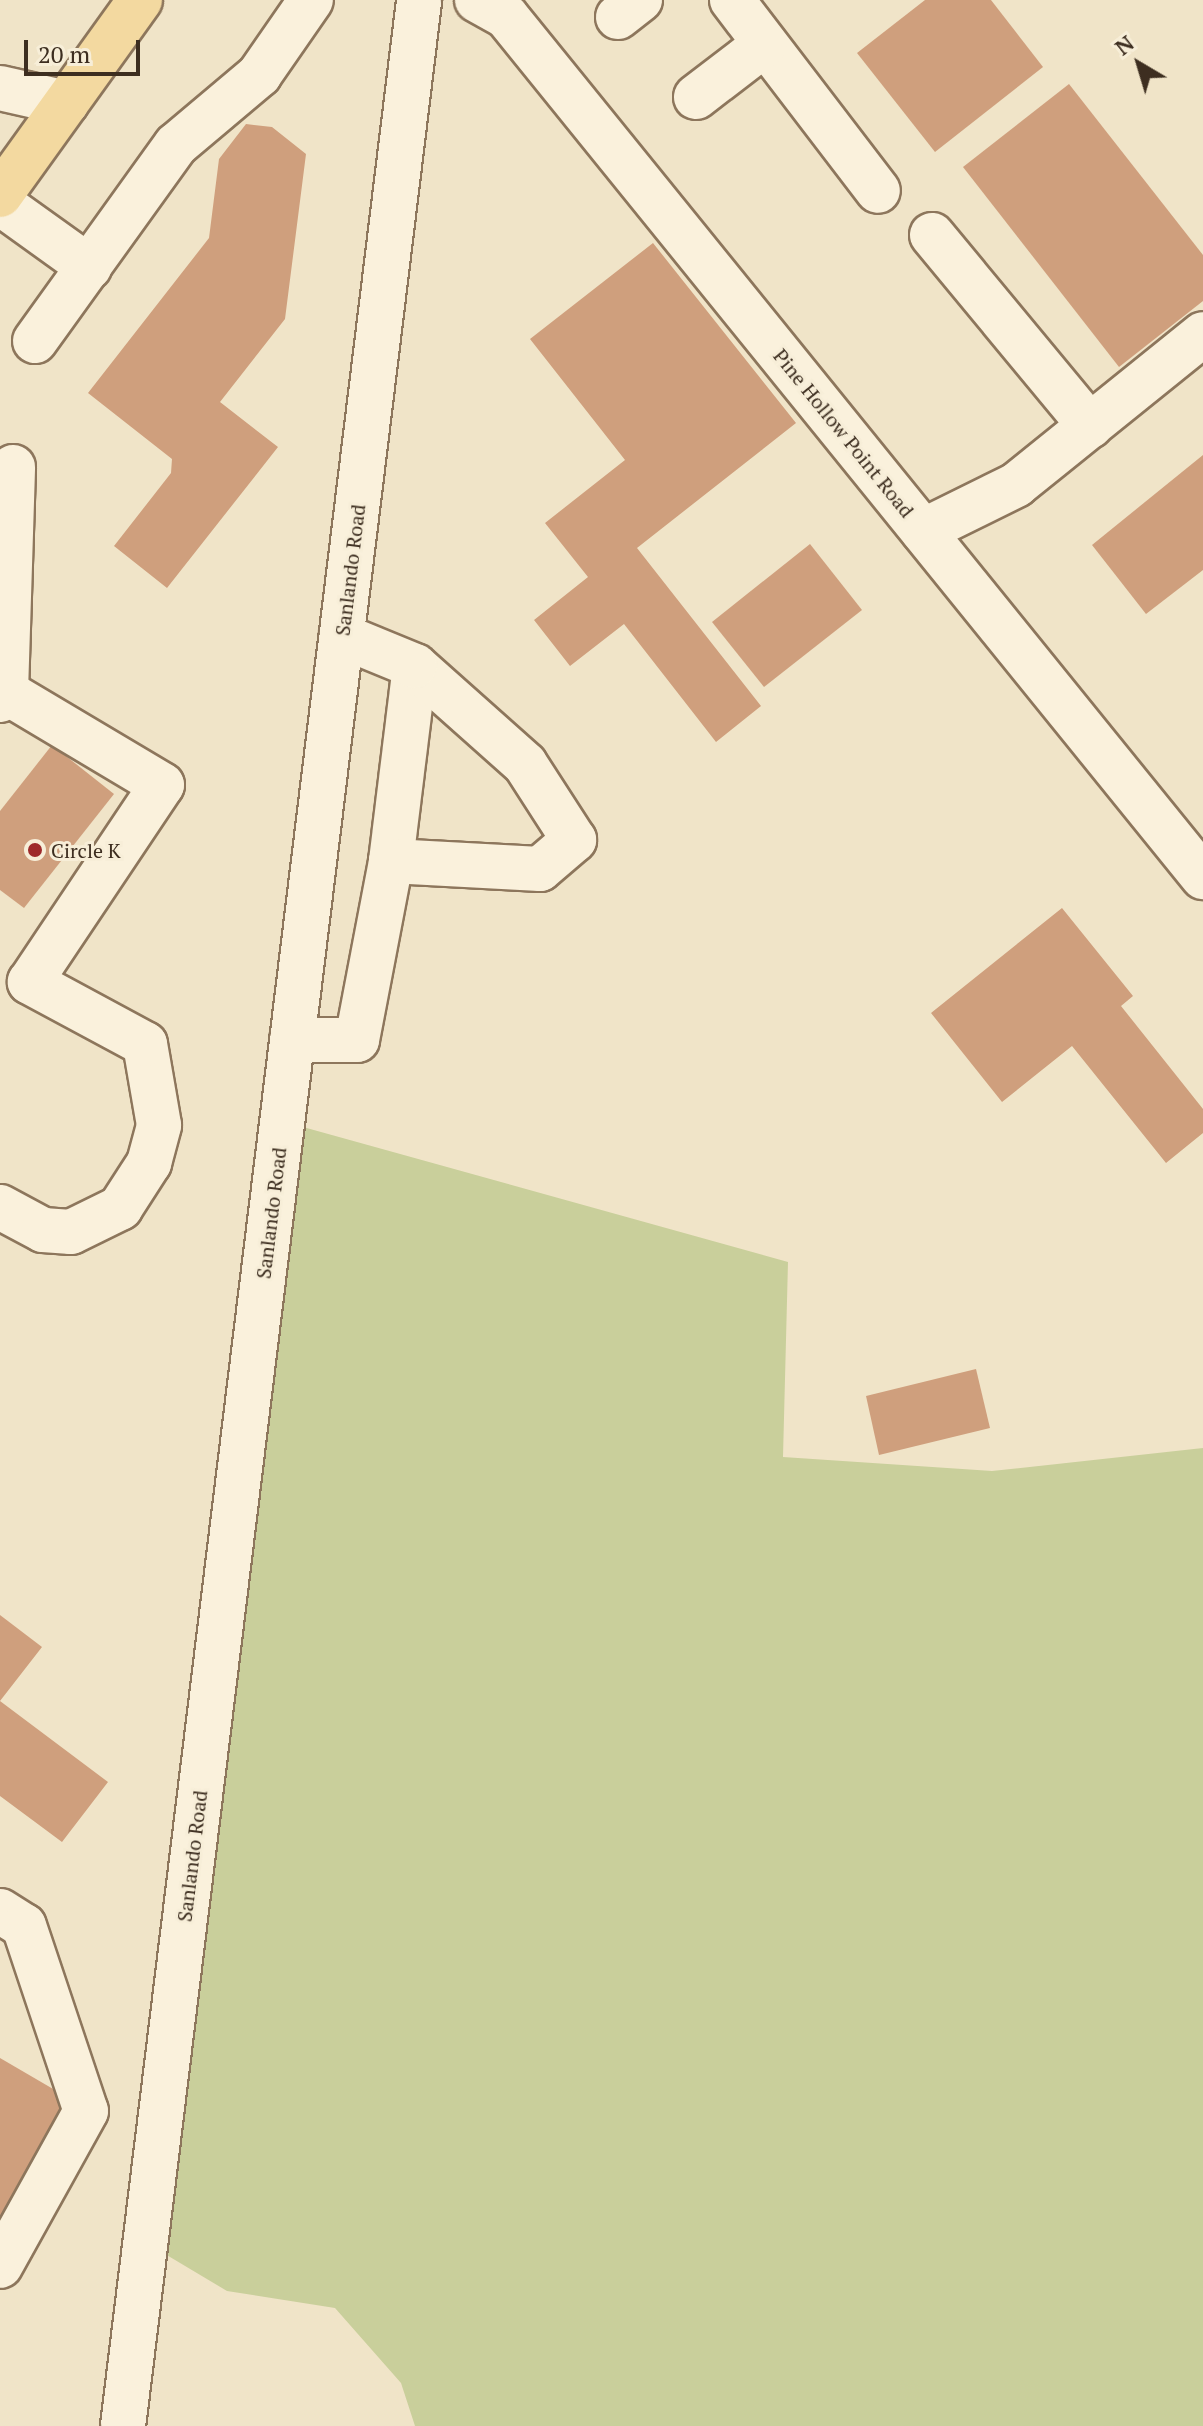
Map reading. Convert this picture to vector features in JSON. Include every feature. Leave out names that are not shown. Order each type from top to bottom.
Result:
[{"type":"main road","points":[[0,195],[140,0]]},
{"type":"street","points":[[35,341],[176,145],[259,75],[311,0]]},
{"type":"street","name":"Sanlando Road","points":[[123,2426],[419,0]]},
{"type":"street","name":"Pine Hollow Point Road","points":[[477,0],[506,16],[1203,877]]},
{"type":"street","points":[[696,97],[747,13],[878,191]]},
{"type":"street","points":[[0,88],[66,103]]},
{"type":"street","points":[[0,203],[89,267]]},
{"type":"street","points":[[932,235],[1090,426]]},
{"type":"street","points":[[923,531],[1016,485],[1203,334]]},
{"type":"street","points":[[0,1207],[43,1230],[71,1232],[120,1208],[149,1163],[159,1125],[145,1044],[15,973],[162,785],[3,696],[4,470]]},
{"type":"street","points":[[342,636],[415,666],[525,764],[574,840],[540,869],[391,861]]},
{"type":"street","points":[[292,1040],[357,1040],[391,861],[415,666]]},
{"type":"street","points":[[0,1911],[24,1926],[86,2111],[0,2266]]},
{"type":"green space","points":[[303,1127],[788,1262],[783,1457],[992,1471],[1203,1448],[1203,2426],[415,2426],[401,2383],[335,2308],[227,2291],[165,2254]]},
{"type":"building","points":[[925,0],[991,0],[1043,67],[935,152],[857,53]]},
{"type":"building","points":[[1069,84],[1203,255],[1203,301],[1119,367],[963,167]]},
{"type":"building","points":[[246,124],[272,127],[306,154],[285,319],[220,402],[278,447],[167,588],[114,546],[171,473],[172,459],[88,393],[209,238],[219,159]]},
{"type":"building","points":[[653,243],[796,423],[637,548],[761,706],[716,742],[624,624],[570,666],[534,620],[588,577],[545,523],[625,460],[530,339]]},
{"type":"building","points":[[1203,455],[1203,570],[1146,614],[1092,545]]},
{"type":"building","points":[[810,544],[862,610],[764,687],[712,622]]},
{"type":"building","name":"Circle K","points":[[52,745],[114,794],[24,908],[0,890],[0,811]]},
{"type":"building","points":[[1062,908],[1133,996],[1121,1006],[1203,1109],[1203,1133],[1166,1163],[1072,1046],[1002,1102],[931,1013]]},
{"type":"building","points":[[976,1369],[990,1428],[879,1455],[866,1396]]},
{"type":"building","points":[[0,1615],[42,1647],[0,1701]]},
{"type":"building","points":[[0,1701],[108,1782],[62,1842],[0,1796]]},
{"type":"building","points":[[0,2058],[72,2100],[0,2221]]},
{"type":"place","name":"Circle K","points":[[35,850]]}]
